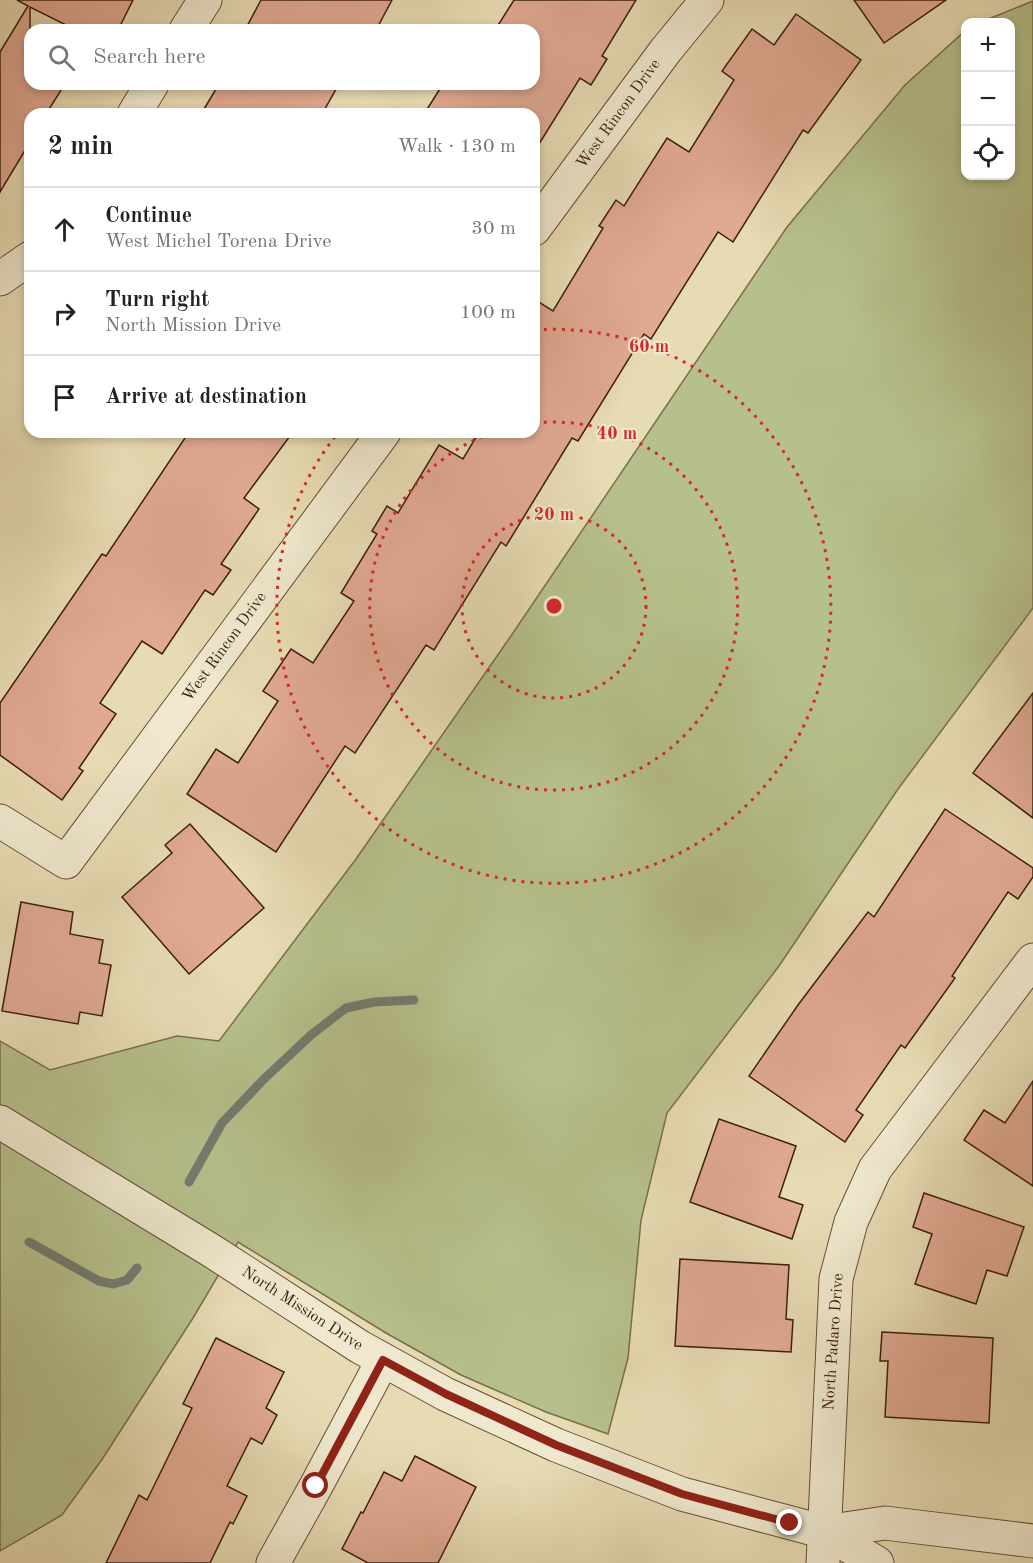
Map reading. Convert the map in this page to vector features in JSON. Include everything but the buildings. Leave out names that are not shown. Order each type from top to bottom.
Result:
[{"type":"street","points":[[190,24],[205,0]]},
{"type":"street","name":"West Rincon Drive","points":[[540,221],[666,50],[707,0]]},
{"type":"street","points":[[138,108],[148,90]]},
{"type":"street","points":[[0,279],[24,262]]},
{"type":"street","name":"West Rincon Drive","points":[[0,821],[66,862],[380,438]]},
{"type":"street","name":"North Padaro Drive","points":[[824,1547],[836,1279],[851,1222],[875,1169],[1023,994],[1033,960]]},
{"type":"street","name":"North Mission Drive","points":[[0,1122],[212,1251],[383,1360],[446,1394],[556,1445],[672,1490],[736,1510],[824,1547],[877,1563]]},
{"type":"street","points":[[273,1563],[383,1360]]},
{"type":"street","name":"North Mission Drive","points":[[824,1547],[885,1523],[1033,1541]]},
{"type":"green space","points":[[1033,1],[1033,608],[898,789],[779,966],[667,1113],[641,1220],[628,1358],[608,1434],[546,1412],[461,1375],[386,1333],[238,1242],[193,1318],[103,1458],[62,1515],[0,1551],[0,1041],[50,1070],[177,1036],[219,1041],[356,859],[513,633],[787,227],[905,85],[961,35],[961,180],[1015,180],[1015,18],[991,18]]},
{"type":"waterway","points":[[189,1182],[222,1123],[311,1035],[346,1008],[374,1002],[414,1000]]},
{"type":"waterway","points":[[29,1242],[99,1281],[113,1284],[127,1280],[137,1268]]},
{"type":"route","points":[[316,1486],[383,1360],[446,1394],[556,1445],[682,1494],[790,1523]]}]
